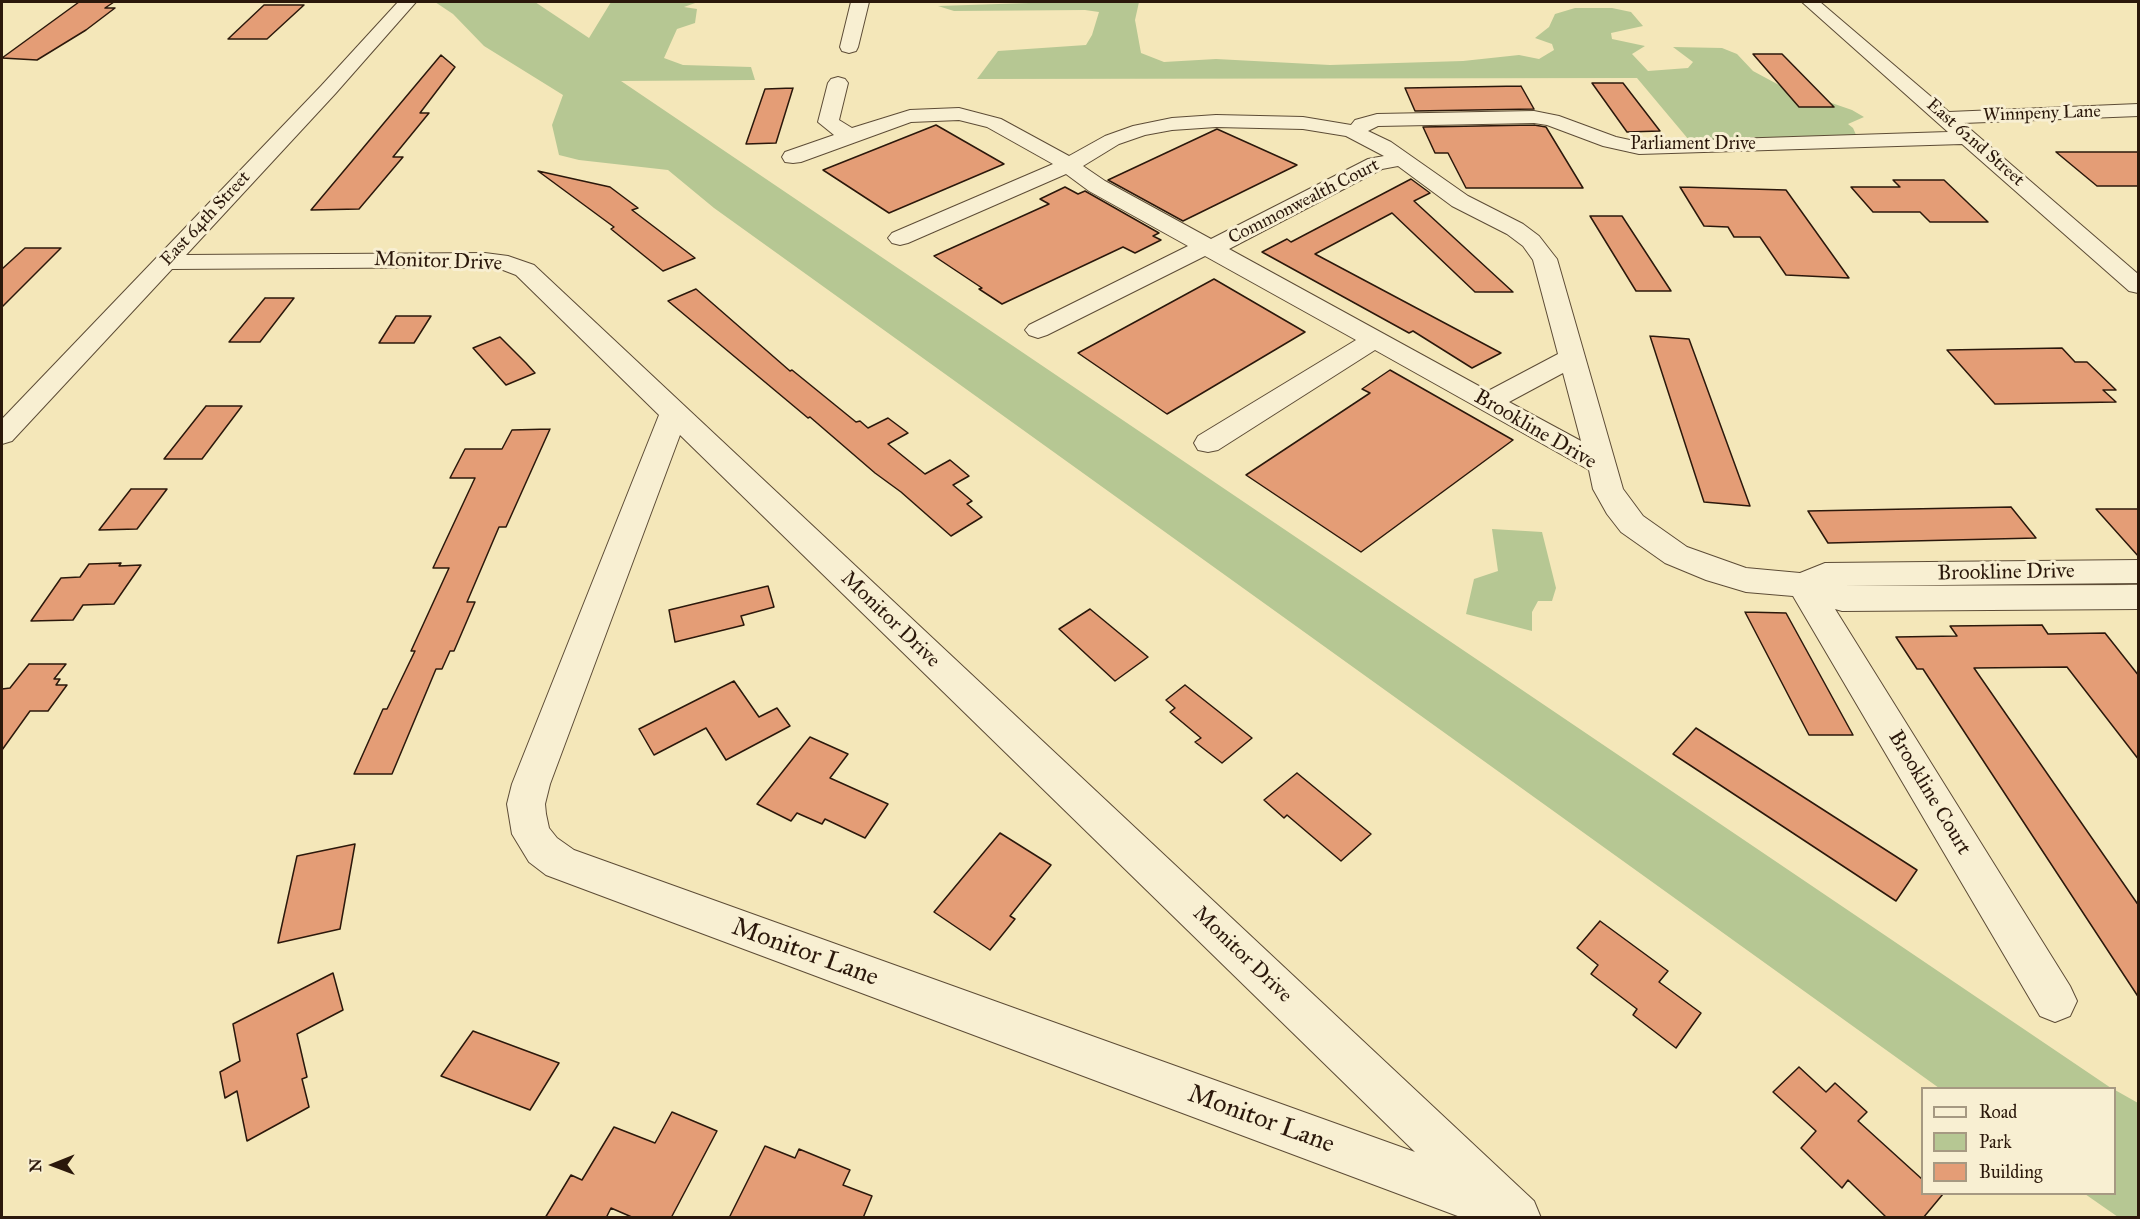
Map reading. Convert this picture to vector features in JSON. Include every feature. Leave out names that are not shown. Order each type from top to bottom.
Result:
[{"type":"street","name":"East 64th Street","points":[[2,435],[336,82],[407,2]]},
{"type":"street","points":[[849,47],[860,2]]},
{"type":"street","name":"East 62nd Street","points":[[1810,2],[2139,286]]},
{"type":"street","points":[[838,83],[828,122],[850,135]]},
{"type":"street","name":"Winnpeny Lane","points":[[1945,118],[2139,110]]},
{"type":"street","name":"Brookline Drive","points":[[792,157],[910,116],[959,114],[994,123],[1069,165],[1097,186],[1602,465],[1608,489],[1618,507],[1632,524],[1665,548],[1704,567],[1761,582],[1803,585],[1842,599],[2135,595]]},
{"type":"street","name":"Parliament Drive","points":[[1356,133],[1362,124],[1377,120],[1534,117],[1552,120],[1610,142],[1639,148],[1969,138]]},
{"type":"street","points":[[900,238],[1069,165],[1112,140],[1140,130],[1172,124],[1216,121],[1327,125],[1356,133],[1384,146],[1450,195],[1503,222],[1531,241],[1545,259],[1602,465]]},
{"type":"street","name":"Commonwealth Court","points":[[1208,247],[1220,244],[1376,164],[1401,159]]},
{"type":"street","points":[[1038,330],[1192,252],[1208,247]]},
{"type":"street","name":"Monitor Drive","points":[[165,262],[480,260],[508,263],[525,270],[1514,1214]]},
{"type":"street","points":[[1208,443],[1375,339]]},
{"type":"street","points":[[1488,402],[1572,357]]},
{"type":"street","name":"Monitor Lane","points":[[674,413],[531,783],[526,804],[527,814],[531,834],[543,850],[560,863],[1514,1214]]},
{"type":"street","name":"Brookline Drive","points":[[1803,585],[1826,575],[2101,572],[2135,595]]},
{"type":"street","name":"Brookline Court","points":[[1803,585],[2055,1001]]},
{"type":"green space","points":[[435,2],[535,2],[589,38],[611,2],[698,2],[684,7],[697,9],[695,23],[677,29],[664,58],[683,65],[751,67],[755,80],[621,81],[2110,1087],[1938,1087],[714,208],[668,170],[579,160],[559,155],[552,125],[563,95],[484,46],[453,14]]},
{"type":"green space","points":[[1139,2],[1135,20],[1141,53],[1164,62],[1216,59],[1330,65],[1463,61],[1519,55],[1539,59],[1554,50],[1552,44],[1535,38],[1549,27],[1555,14],[1575,8],[1612,8],[1631,12],[1643,26],[1611,33],[1612,39],[1645,46],[1632,54],[1648,71],[1688,68],[1693,62],[1673,47],[1722,48],[1737,54],[1753,71],[1779,85],[1852,110],[1864,117],[1848,124],[1853,128],[1861,146],[1699,152],[1637,78],[977,79],[998,51],[1086,45],[1092,35],[1099,12],[1085,10],[954,11],[938,6]]},
{"type":"green space","points":[[1492,529],[1542,532],[1556,588],[1552,601],[1538,601],[1532,612],[1532,631],[1466,614],[1474,579],[1498,571]]},
{"type":"green space","points":[[2116,1091],[2138,1103],[2138,1217],[2118,1217],[2086,1195],[2116,1195]]},
{"type":"building","points":[[79,2],[114,2],[105,8],[115,8],[86,30],[37,60],[2,58]]},
{"type":"building","points":[[264,5],[304,5],[267,39],[228,39]]},
{"type":"building","points":[[1753,54],[1782,54],[1834,107],[1799,107]]},
{"type":"building","points":[[441,55],[455,67],[420,113],[429,113],[393,157],[403,157],[359,209],[311,210]]},
{"type":"building","points":[[1592,83],[1623,83],[1660,131],[1627,132]]},
{"type":"building","points":[[1521,86],[1534,109],[1415,111],[1405,88]]},
{"type":"building","points":[[793,88],[776,143],[746,144],[765,89]]},
{"type":"building","points":[[936,125],[1004,164],[889,213],[823,170]]},
{"type":"building","points":[[1534,125],[1546,127],[1583,188],[1466,188],[1448,153],[1435,153],[1423,127]]},
{"type":"building","points":[[1217,129],[1297,165],[1183,221],[1108,180]]},
{"type":"building","points":[[2056,152],[2139,152],[2139,186],[2097,186]]},
{"type":"building","points":[[538,171],[610,187],[638,208],[632,210],[695,258],[663,271],[611,229],[614,227]]},
{"type":"building","points":[[1411,179],[1430,193],[1414,201],[1513,292],[1475,292],[1392,213],[1315,254],[1501,353],[1472,368],[1413,331],[1409,333],[1262,252],[1287,239],[1291,242]]},
{"type":"building","points":[[1893,180],[1944,180],[1988,222],[1930,222],[1920,212],[1873,212],[1851,187],[1900,187]]},
{"type":"building","points":[[1065,187],[1078,194],[1085,191],[1159,233],[1153,236],[1161,240],[1135,253],[1123,247],[1002,304],[934,256],[1049,204],[1040,199]]},
{"type":"building","points":[[1680,187],[1786,190],[1849,278],[1786,275],[1760,237],[1734,237],[1728,227],[1704,226]]},
{"type":"building","points":[[1590,216],[1622,216],[1671,291],[1636,291]]},
{"type":"building","points":[[25,248],[61,248],[2,307],[2,269]]},
{"type":"building","points":[[1214,279],[1305,332],[1167,414],[1078,353]]},
{"type":"building","points":[[696,289],[790,371],[792,370],[856,422],[860,421],[868,428],[888,418],[908,433],[888,444],[925,474],[950,460],[969,476],[953,485],[972,501],[967,504],[982,517],[951,536],[901,492],[668,301]]},
{"type":"building","points":[[265,298],[294,298],[260,342],[229,342]]},
{"type":"building","points":[[396,316],[431,316],[414,343],[379,343]]},
{"type":"building","points":[[1650,336],[1689,339],[1750,506],[1704,502]]},
{"type":"building","points":[[500,337],[535,373],[506,385],[473,348]]},
{"type":"building","points":[[2062,348],[2075,362],[2087,362],[2116,390],[2103,390],[2116,402],[1995,404],[1947,350]]},
{"type":"building","points":[[1390,370],[1513,440],[1361,552],[1246,475],[1370,393],[1362,389]]},
{"type":"building","points":[[206,406],[242,406],[202,459],[164,459]]},
{"type":"building","points":[[550,429],[506,527],[499,527],[467,602],[475,602],[454,651],[450,651],[442,669],[436,669],[392,774],[354,774],[383,709],[387,709],[415,651],[411,651],[449,568],[433,568],[475,478],[450,478],[465,449],[502,449],[512,430]]},
{"type":"building","points":[[131,489],[167,489],[137,529],[99,530]]},
{"type":"building","points":[[2011,507],[2036,538],[1828,543],[1808,511]]},
{"type":"building","points":[[2096,509],[2139,509],[2139,557]]},
{"type":"building","points":[[121,563],[119,566],[141,565],[114,604],[83,605],[73,620],[31,621],[61,578],[80,577],[89,564]]},
{"type":"building","points":[[768,586],[774,607],[741,616],[744,625],[675,642],[669,610]]},
{"type":"building","points":[[1090,609],[1148,657],[1115,681],[1059,629]]},
{"type":"building","points":[[1745,612],[1786,613],[1853,735],[1809,735]]},
{"type":"building","points":[[2042,625],[2048,634],[2105,633],[2139,676],[2139,760],[2067,667],[1974,668],[2139,906],[2139,998],[1923,669],[1917,669],[1896,637],[1957,636],[1950,626]]},
{"type":"building","points":[[29,664],[66,664],[54,679],[60,679],[56,685],[67,685],[48,711],[30,711],[2,750],[2,689],[10,688]]},
{"type":"building","points":[[734,681],[759,717],[777,708],[790,726],[726,760],[706,728],[654,755],[639,729]]},
{"type":"building","points":[[1185,685],[1252,738],[1222,763],[1195,742],[1201,738],[1170,712],[1175,708],[1166,700]]},
{"type":"building","points":[[1696,728],[1917,870],[1896,901],[1673,754]]},
{"type":"building","points":[[810,737],[848,754],[830,778],[888,804],[865,838],[825,819],[822,824],[797,813],[791,821],[757,804]]},
{"type":"building","points":[[1297,773],[1371,834],[1341,861],[1287,815],[1284,818],[1264,800]]},
{"type":"building","points":[[1000,833],[1051,865],[1010,916],[1015,919],[990,950],[934,912]]},
{"type":"building","points":[[355,844],[340,929],[278,943],[297,856]]},
{"type":"building","points":[[1600,921],[1668,971],[1659,982],[1701,1013],[1676,1048],[1633,1015],[1637,1009],[1591,974],[1598,965],[1577,948]]},
{"type":"building","points":[[333,973],[343,1010],[297,1034],[307,1077],[302,1079],[309,1107],[247,1141],[237,1091],[225,1098],[220,1072],[240,1061],[233,1024]]},
{"type":"building","points":[[473,1031],[559,1063],[530,1110],[441,1076]]},
{"type":"building","points":[[1799,1067],[1826,1092],[1835,1083],[1867,1112],[1858,1121],[1921,1178],[1921,1195],[1942,1195],[1923,1218],[1887,1218],[1848,1180],[1842,1188],[1801,1148],[1816,1131],[1773,1092]]},
{"type":"building","points":[[672,1112],[717,1131],[671,1218],[634,1218],[611,1208],[606,1218],[545,1218],[571,1175],[582,1180],[614,1127],[655,1143]]},
{"type":"building","points":[[765,1146],[795,1158],[799,1149],[850,1170],[843,1185],[872,1196],[863,1218],[729,1218]]}]
